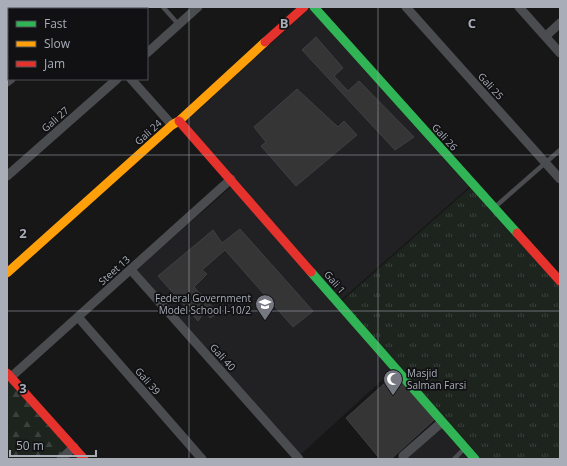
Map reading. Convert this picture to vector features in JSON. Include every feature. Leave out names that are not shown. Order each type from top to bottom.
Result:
[{"type":"street","points":[[148,52],[198,7]]},
{"type":"street","name":"Gali 24","points":[[7,273],[304,7]]},
{"type":"street","name":"Gali 26","points":[[314,7],[560,281]]},
{"type":"street","name":"Gali 25","points":[[406,7],[560,179]]},
{"type":"street","points":[[518,7],[560,53]]},
{"type":"street","points":[[546,36],[560,23]]},
{"type":"street","name":"Gali 27","points":[[7,176],[116,80]]},
{"type":"street","name":"Gali 1","points":[[132,80],[231,180],[475,459]]},
{"type":"street","name":"Steet 13","points":[[9,375],[78,317],[231,180]]},
{"type":"street","name":"Gali 40","points":[[131,270],[299,459]]},
{"type":"street","name":"Gali 39","points":[[78,317],[202,459]]},
{"type":"street","points":[[9,375],[84,459]]},
{"type":"street","points":[[403,456],[442,422]]},
{"type":"street","points":[[62,459],[74,447]]},
{"type":"lane","points":[[162,7],[179,25]]},
{"type":"lane","points":[[494,208],[560,150]]},
{"type":"lane","points":[[454,459],[465,448]]},
{"type":"shaded area","points":[[310,8],[469,187],[341,300],[185,122]]},
{"type":"shaded area","name":"Federal Government Model School I-10/2","points":[[232,186],[392,371],[300,455],[136,270]]},
{"type":"shaded area","points":[[437,422],[468,459],[396,459]]},
{"type":"green space","points":[[7,7],[64,7],[8,8],[7,62]]},
{"type":"green space","points":[[470,188],[560,286],[560,459],[482,459],[342,301]]},
{"type":"green space","points":[[7,380],[78,459],[7,459]]},
{"type":"building","points":[[316,37],[343,68],[334,76],[348,91],[359,81],[414,137],[395,150],[302,50]]},
{"type":"building","points":[[297,89],[338,127],[344,121],[357,135],[296,186],[261,146],[266,142],[254,127]]},
{"type":"building","points":[[240,229],[313,311],[293,327],[225,250],[202,270],[207,274],[194,287],[218,313],[210,318],[206,310],[198,321],[158,276],[213,230],[222,243]]},
{"type":"building","name":"Masjid Salman Farsi","points":[[395,374],[435,419],[391,459],[380,459],[346,418]]},
{"type":"traffic: fast","points":[[314,7],[517,233]]},
{"type":"traffic: fast","points":[[311,272],[475,459]]},
{"type":"traffic: slow","points":[[7,273],[172,125],[179,121],[265,42]]},
{"type":"traffic: jam","points":[[265,42],[304,7]]},
{"type":"traffic: jam","points":[[179,121],[311,272]]},
{"type":"traffic: jam","points":[[517,233],[560,281]]},
{"type":"traffic: jam","points":[[7,373],[84,459]]},
{"type":"place","name":"Federal Government Model School I-10/2","points":[[265,321]]},
{"type":"place","name":"Masjid Salman Farsi","points":[[393,396]]}]
